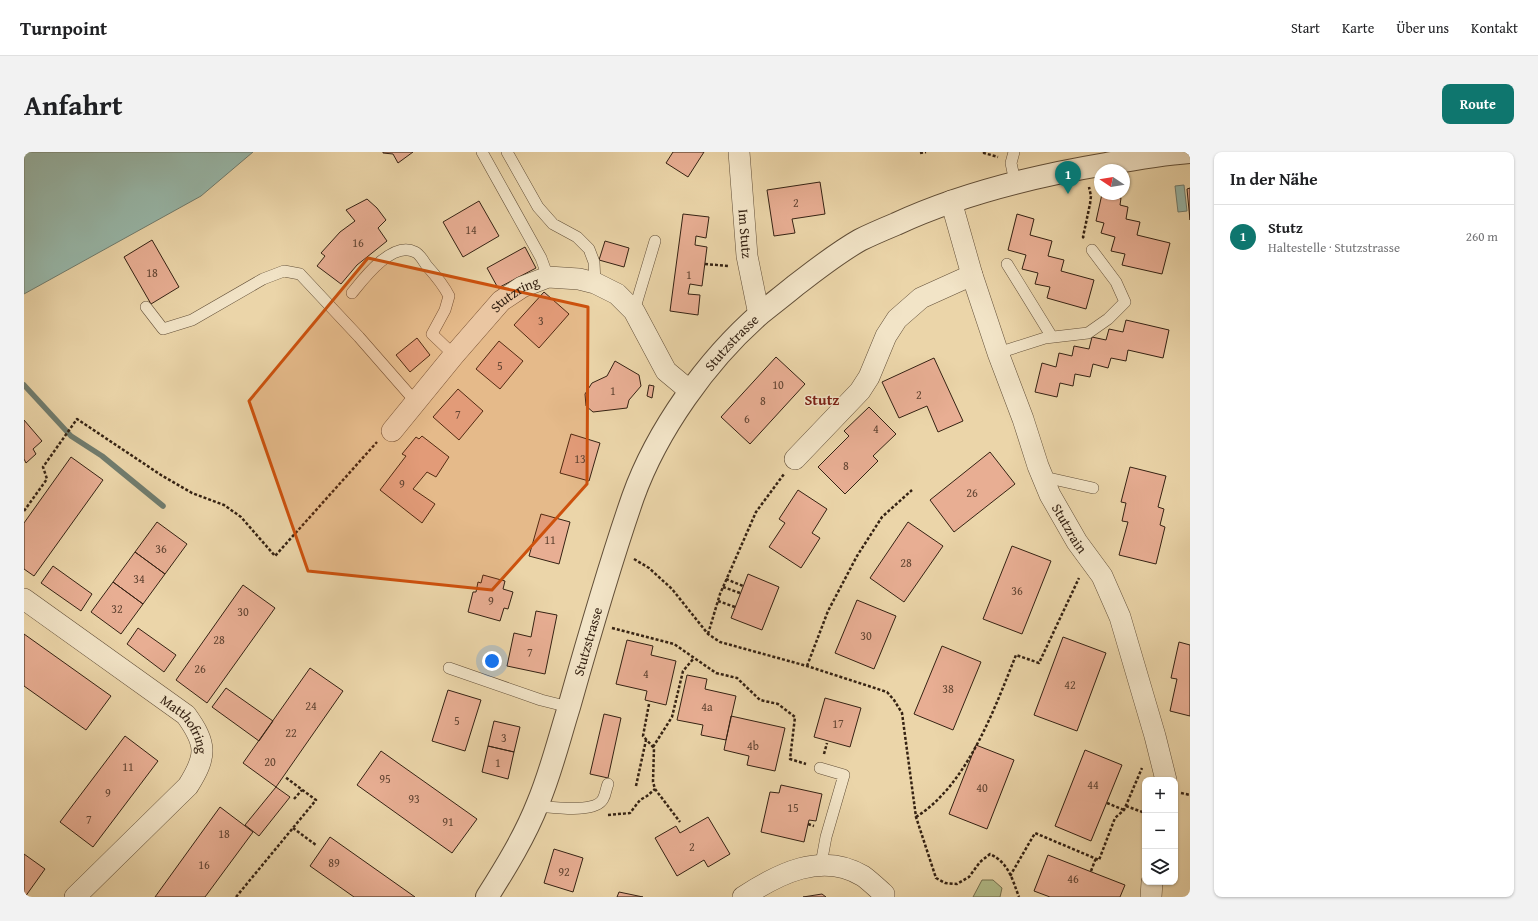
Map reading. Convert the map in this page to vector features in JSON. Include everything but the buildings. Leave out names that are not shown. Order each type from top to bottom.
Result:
[{"type":"street","name":"Im Stutz","points":[[739,152],[747,256],[759,315]]},
{"type":"street","name":"Stutzstrasse","points":[[487,897],[508,864],[537,806],[557,748],[635,493],[676,412],[724,350],[759,315],[831,258],[862,239],[923,211],[1015,182],[1065,171],[1170,153]]},
{"type":"street","name":"Stutzrain","points":[[951,201],[972,275],[1044,481],[1060,514],[1077,542],[1102,576],[1120,617],[1155,736],[1165,777]]},
{"type":"street","points":[[795,459],[860,391],[869,378],[886,336],[897,319],[921,298],[972,275]]},
{"type":"street","name":"Stutzring","points":[[392,431],[415,401],[501,301],[522,287],[548,277],[579,279],[595,283],[617,294],[634,311],[666,371],[690,392]]},
{"type":"street","name":"Matthofring","points":[[24,599],[186,715],[197,730],[203,754],[198,770],[188,786],[84,893]]},
{"type":"street","points":[[743,897],[764,883],[790,872],[821,864],[842,867],[863,876],[884,894],[884,897]]},
{"type":"street","points":[[1151,897],[1152,885]]},
{"type":"lane","points":[[482,152],[541,258],[548,277]]},
{"type":"lane","points":[[507,152],[538,207],[553,224],[577,237],[589,249],[594,262],[595,283]]},
{"type":"lane","points":[[1014,152],[1011,163],[1015,182]]},
{"type":"lane","points":[[634,311],[655,241]]},
{"type":"lane","points":[[352,293],[369,272],[394,252],[406,250],[416,252],[442,283],[449,296],[432,334],[454,355]]},
{"type":"lane","points":[[998,353],[1045,338],[1088,333],[1108,319],[1125,302],[1116,282],[1092,250]]},
{"type":"lane","points":[[1007,264],[1052,337]]},
{"type":"lane","points":[[146,307],[163,329],[192,320],[263,279],[284,270],[300,274],[360,337],[415,401]]},
{"type":"lane","points":[[1044,481],[1053,478],[1093,488]]},
{"type":"lane","points":[[449,668],[541,700],[569,707]]},
{"type":"lane","points":[[820,768],[844,775],[826,838],[821,864]]},
{"type":"lane","points":[[537,806],[575,808],[592,806],[603,800],[608,784]]},
{"type":"path","points":[[920,153],[926,152]]},
{"type":"path","points":[[984,152],[984,154],[1000,158]]},
{"type":"path","points":[[1089,187],[1091,196],[1082,237],[1090,239],[1092,250]]},
{"type":"path","points":[[24,511],[47,479],[43,467],[77,419],[167,479],[192,493],[224,505],[241,518],[275,556],[376,443],[392,431]]},
{"type":"path","points":[[708,634],[726,579],[756,512],[795,459]]},
{"type":"path","points":[[807,666],[828,611],[857,556],[882,517],[912,490]]},
{"type":"path","points":[[621,535],[626,554],[649,568],[672,589],[708,634],[720,642],[807,666],[887,692],[902,713],[916,817],[936,878],[945,883],[957,884],[969,877],[980,862],[990,854],[998,858],[1007,866],[1020,897]]},
{"type":"path","points":[[916,817],[935,802],[960,774],[991,720],[1016,655],[1039,663],[1079,578],[1083,575]]},
{"type":"path","points":[[726,579],[743,586]]},
{"type":"path","points":[[723,587],[740,593]]},
{"type":"path","points":[[718,601],[735,607]]},
{"type":"path","points":[[616,629],[674,644],[716,673],[737,678],[759,701],[778,704],[795,716],[790,759],[800,763]]},
{"type":"path","points":[[680,822],[655,788],[653,782],[653,747],[672,717],[683,671],[694,658]]},
{"type":"path","points":[[650,704],[643,736],[653,747]]},
{"type":"path","points":[[636,786],[646,740]]},
{"type":"path","points":[[1010,876],[1035,833],[1099,860],[1116,818],[1124,810],[1143,766]]},
{"type":"path","points":[[236,897],[316,800],[285,777]]},
{"type":"path","points":[[610,815],[630,813],[640,800],[655,788]]},
{"type":"path","points":[[294,799],[302,790]]},
{"type":"path","points":[[1107,803],[1124,810]]},
{"type":"path","points":[[1126,806],[1143,813]]},
{"type":"path","points":[[293,828],[316,845]]},
{"type":"path","points":[[1090,872],[1096,858]]},
{"type":"highlighted area","points":[[368,258],[588,307],[587,484],[492,590],[308,571],[249,401]]},
{"type":"green space","points":[[982,880],[993,880],[1002,888],[1000,897],[973,897]]},
{"type":"shaded area","points":[[24,152],[253,152],[201,196],[24,294]]},
{"type":"shaded area","points":[[1184,185],[1187,211],[1178,212],[1175,186]]},
{"type":"waterway","points":[[24,385],[71,436],[102,456],[163,506]]},
{"type":"place","name":"Stutz","points":[[1068,194]]},
{"type":"district","name":"Stutz","points":[[822,399]]}]
